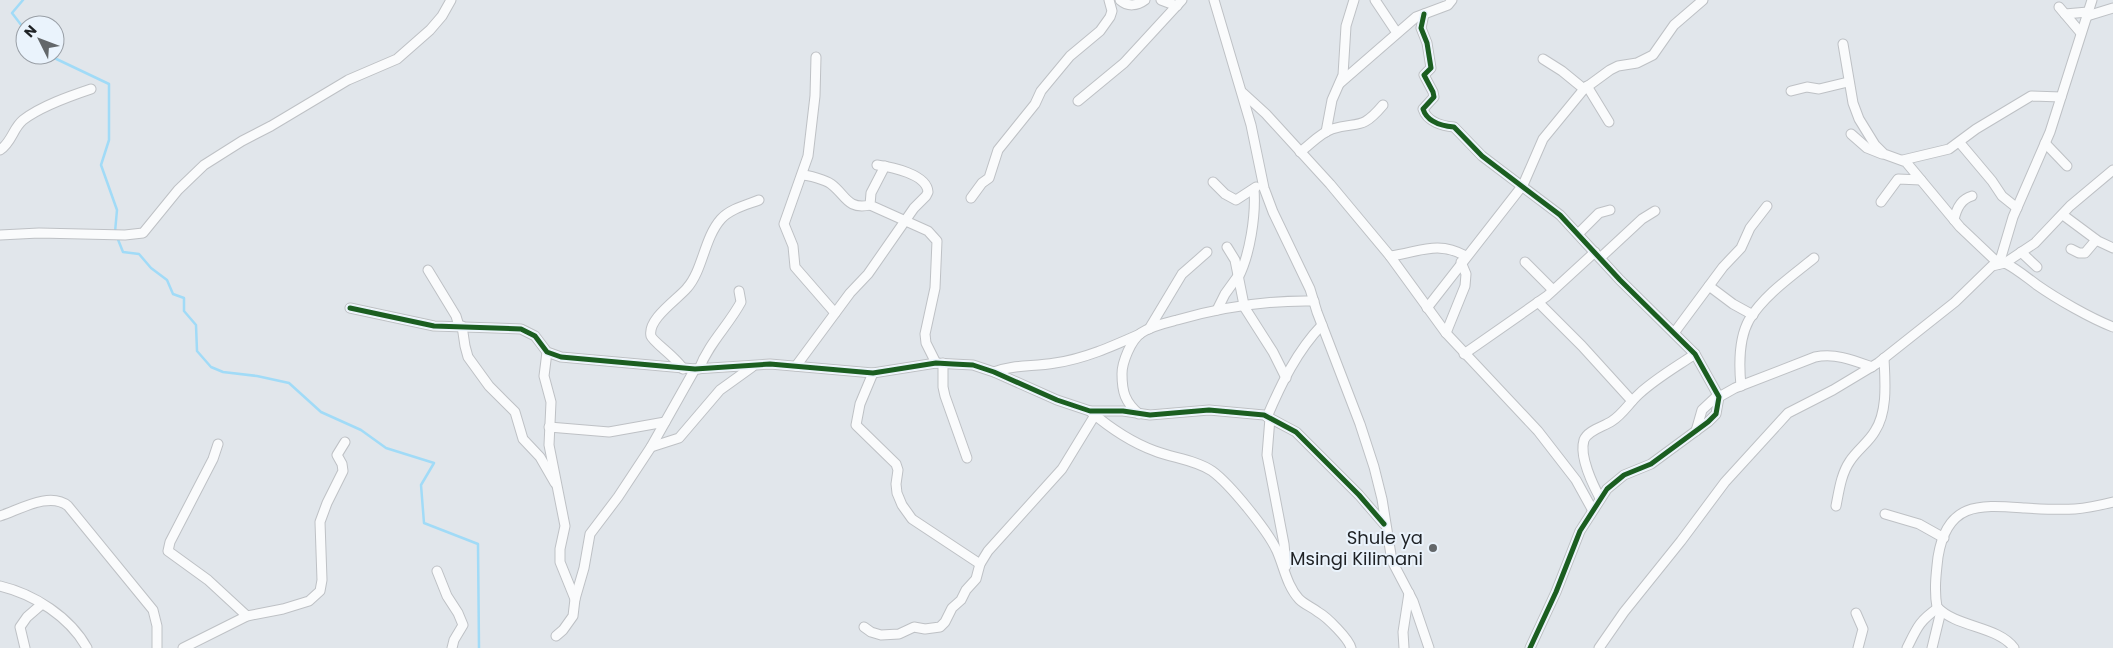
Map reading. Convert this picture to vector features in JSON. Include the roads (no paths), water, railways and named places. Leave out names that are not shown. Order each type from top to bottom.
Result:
[{"type":"street","points":[[0,235],[39,233],[125,235],[143,233],[178,190],[204,165],[242,140],[271,126],[348,80],[397,59],[430,30],[442,16],[451,0]]},
{"type":"street","points":[[971,198],[982,183],[989,178],[998,150],[1021,122],[1049,80],[1070,56],[1106,24],[1112,11],[1109,0]]},
{"type":"street","points":[[1120,0],[1128,5],[1145,0]]},
{"type":"street","points":[[1161,0],[1179,3]]},
{"type":"street","points":[[1214,0],[1242,92],[1272,212],[1302,272],[1360,424],[1382,499],[1384,524],[1392,561],[1409,593],[1429,648]]},
{"type":"street","points":[[1326,132],[1332,100],[1340,83],[1344,66],[1346,26],[1354,0]]},
{"type":"street","points":[[1375,0],[1397,33]]},
{"type":"street","points":[[1340,83],[1416,17],[1448,5],[1452,0]]},
{"type":"street","points":[[1427,308],[1522,185],[1543,140],[1586,87],[1618,66],[1637,63],[1653,55],[1674,25],[1703,0]]},
{"type":"street","points":[[2002,263],[2017,208],[2045,143],[2092,0]]},
{"type":"street","points":[[1078,101],[1124,64],[1179,3]]},
{"type":"street","points":[[2081,34],[2062,11],[2087,14],[2113,8]]},
{"type":"street","points":[[1424,14],[1421,28],[1427,44],[1431,68],[1424,76],[1434,97],[1423,109],[1424,113],[1442,126],[1454,127],[1482,156],[1560,215],[1695,354],[1718,396],[1716,414],[1651,464],[1624,475],[1607,489],[1600,498],[1580,531],[1556,592],[1530,648]]},
{"type":"street","points":[[1843,44],[1848,82],[1858,119],[1875,145],[1884,154]]},
{"type":"street","points":[[816,57],[808,156],[784,224],[793,246],[795,267],[835,313]]},
{"type":"street","points":[[1543,59],[1586,87],[1609,122]]},
{"type":"street","points":[[1791,91],[1807,87],[1820,88],[1848,82]]},
{"type":"street","points":[[0,150],[9,144],[24,119],[59,101],[91,90]]},
{"type":"street","points":[[1242,92],[1266,114],[1390,256],[1427,308],[1464,354],[1538,431],[1576,480],[1592,509]]},
{"type":"street","points":[[1851,134],[1867,148],[1903,160],[1944,151],[1960,143],[1976,129],[2031,96],[2061,97]]},
{"type":"street","points":[[1300,152],[1326,132],[1360,125],[1383,105]]},
{"type":"street","points":[[1960,143],[2002,196],[2017,208]]},
{"type":"street","points":[[2045,143],[2067,166]]},
{"type":"street","points":[[1903,160],[1954,220],[2002,263],[2098,321],[2113,327]]},
{"type":"street","points":[[796,366],[835,313],[868,274],[914,208],[926,196],[927,186],[911,174],[881,165],[871,194],[870,205]]},
{"type":"street","points":[[1600,648],[1624,612],[1681,541],[1724,482],[1776,424],[1799,406],[1833,390],[1884,358],[1956,302],[1984,273],[2036,243],[2098,181],[2113,170]]},
{"type":"street","points":[[802,175],[811,176],[831,184],[848,203],[863,206],[870,205],[886,214],[905,220],[928,231],[937,241],[935,288],[925,334],[926,343],[940,363],[942,387],[967,458]]},
{"type":"street","points":[[1881,202],[1898,179],[1921,180]]},
{"type":"street","points":[[1213,182],[1236,200],[1263,182]]},
{"type":"street","points":[[1217,310],[1225,294],[1238,277],[1249,249],[1254,189]]},
{"type":"street","points":[[1954,220],[1956,211],[1968,197],[1972,196]]},
{"type":"street","points":[[683,369],[676,358],[653,339],[651,333],[653,326],[658,316],[695,278],[699,262],[714,228],[720,220],[727,213],[759,200]]},
{"type":"street","points":[[1674,333],[1723,267],[1741,248],[1750,228],[1767,206]]},
{"type":"street","points":[[1578,234],[1599,213],[1610,210]]},
{"type":"street","points":[[1464,354],[1538,302],[1655,211]]},
{"type":"street","points":[[2063,215],[2096,240],[2113,248]]},
{"type":"street","points":[[2071,249],[2079,253],[2085,253],[2096,240]]},
{"type":"street","points":[[1227,247],[1235,260],[1244,304],[1273,352],[1286,378]]},
{"type":"street","points":[[1390,256],[1434,247],[1446,247],[1464,259],[1465,286],[1446,333]]},
{"type":"street","points":[[1149,330],[1182,274],[1207,252]]},
{"type":"street","points":[[2021,252],[2037,267]]},
{"type":"street","points":[[1741,386],[1742,343],[1748,321],[1772,294],[1814,258]]},
{"type":"street","points":[[1525,262],[1553,290]]},
{"type":"street","points":[[428,270],[461,326],[468,357],[490,386],[515,412],[523,439],[540,457],[558,487]]},
{"type":"street","points":[[1709,286],[1733,304],[1753,315]]},
{"type":"street","points":[[556,636],[563,630],[572,616],[590,534],[618,497],[651,447],[711,343],[724,329],[741,302],[739,291]]},
{"type":"street","points":[[994,372],[1017,365],[1039,365],[1080,357],[1164,324],[1244,304],[1314,302]]},
{"type":"street","points":[[1538,302],[1582,346],[1632,401]]},
{"type":"street","points":[[350,308],[411,322],[526,331],[535,336],[547,352],[561,357],[683,369],[796,366],[873,373],[940,363],[973,365],[994,372],[1072,406],[1093,413],[1131,440],[1212,472],[1225,483],[1266,533],[1277,552],[1288,580],[1300,599],[1321,614],[1342,634],[1351,648]]},
{"type":"street","points":[[1288,580],[1285,550],[1267,455],[1269,418],[1286,378],[1303,346],[1322,325]]},
{"type":"street","points":[[1139,414],[1130,407],[1123,395],[1122,366],[1126,355],[1140,334]]},
{"type":"street","points":[[547,352],[544,376],[551,402],[549,444],[565,526],[560,550],[560,562],[575,599]]},
{"type":"street","points":[[1600,498],[1586,464],[1583,445],[1585,438],[1591,432],[1613,420],[1653,382],[1695,354]]},
{"type":"street","points":[[1696,431],[1702,410],[1718,396],[1816,358],[1826,355],[1850,358],[1872,367]]},
{"type":"street","points":[[1836,506],[1845,470],[1851,460],[1876,431],[1881,418],[1886,388],[1884,358]]},
{"type":"street","points":[[651,447],[679,438],[720,390],[754,366]]},
{"type":"street","points":[[873,373],[860,404],[856,425],[896,464],[898,470],[897,493],[902,506],[912,519],[980,564]]},
{"type":"street","points":[[1093,413],[1123,411],[1161,415],[1210,410],[1242,412],[1269,418],[1296,432],[1359,495],[1384,524]]},
{"type":"street","points":[[864,627],[871,632],[881,635],[899,634],[914,627],[926,629],[940,627],[944,624],[952,608],[961,600],[966,590],[976,579],[980,564],[988,552],[1062,469],[1093,413]]},
{"type":"street","points":[[549,427],[609,432],[665,422]]},
{"type":"street","points":[[183,648],[197,644],[247,616],[299,605],[309,601],[320,591],[322,580],[320,522],[327,502],[343,471],[342,464],[337,455],[345,442]]},
{"type":"street","points":[[218,444],[213,459],[170,542],[168,552],[208,580],[247,616]]},
{"type":"street","points":[[0,516],[44,502],[60,501],[68,506],[153,610],[157,626],[157,648]]},
{"type":"street","points":[[1932,648],[1940,610],[1934,594],[1939,554],[1951,524],[1958,516],[1974,507],[1999,505],[2076,509],[2113,502]]},
{"type":"street","points":[[1885,514],[1918,524],[1944,538]]},
{"type":"street","points":[[437,572],[447,596],[463,625],[454,640],[452,648]]},
{"type":"street","points":[[0,586],[23,592],[42,604],[76,631],[87,648]]},
{"type":"street","points":[[1404,648],[1402,632],[1409,593]]},
{"type":"street","points":[[26,648],[20,631],[21,624],[42,604]]},
{"type":"street","points":[[1907,648],[1916,627],[1925,616],[1940,610]]},
{"type":"street","points":[[1940,610],[1967,625],[2010,642],[2014,648]]},
{"type":"street","points":[[1856,613],[1864,629],[1858,648]]},
{"type":"waterway","points":[[15,17],[12,13],[23,0]]},
{"type":"waterway","points":[[65,63],[109,84],[109,140],[101,165],[117,210],[115,232]]},
{"type":"waterway","points":[[117,237],[123,252],[139,254],[151,268],[167,280],[173,294],[184,298],[184,311],[196,325],[197,351],[211,367],[223,372],[257,376],[289,383],[321,412],[361,430],[386,448],[434,463],[421,485],[424,523],[478,544],[479,648]]},
{"type":"place","name":"Shule ya Msingi Kilimani","points":[[1433,548]]}]
